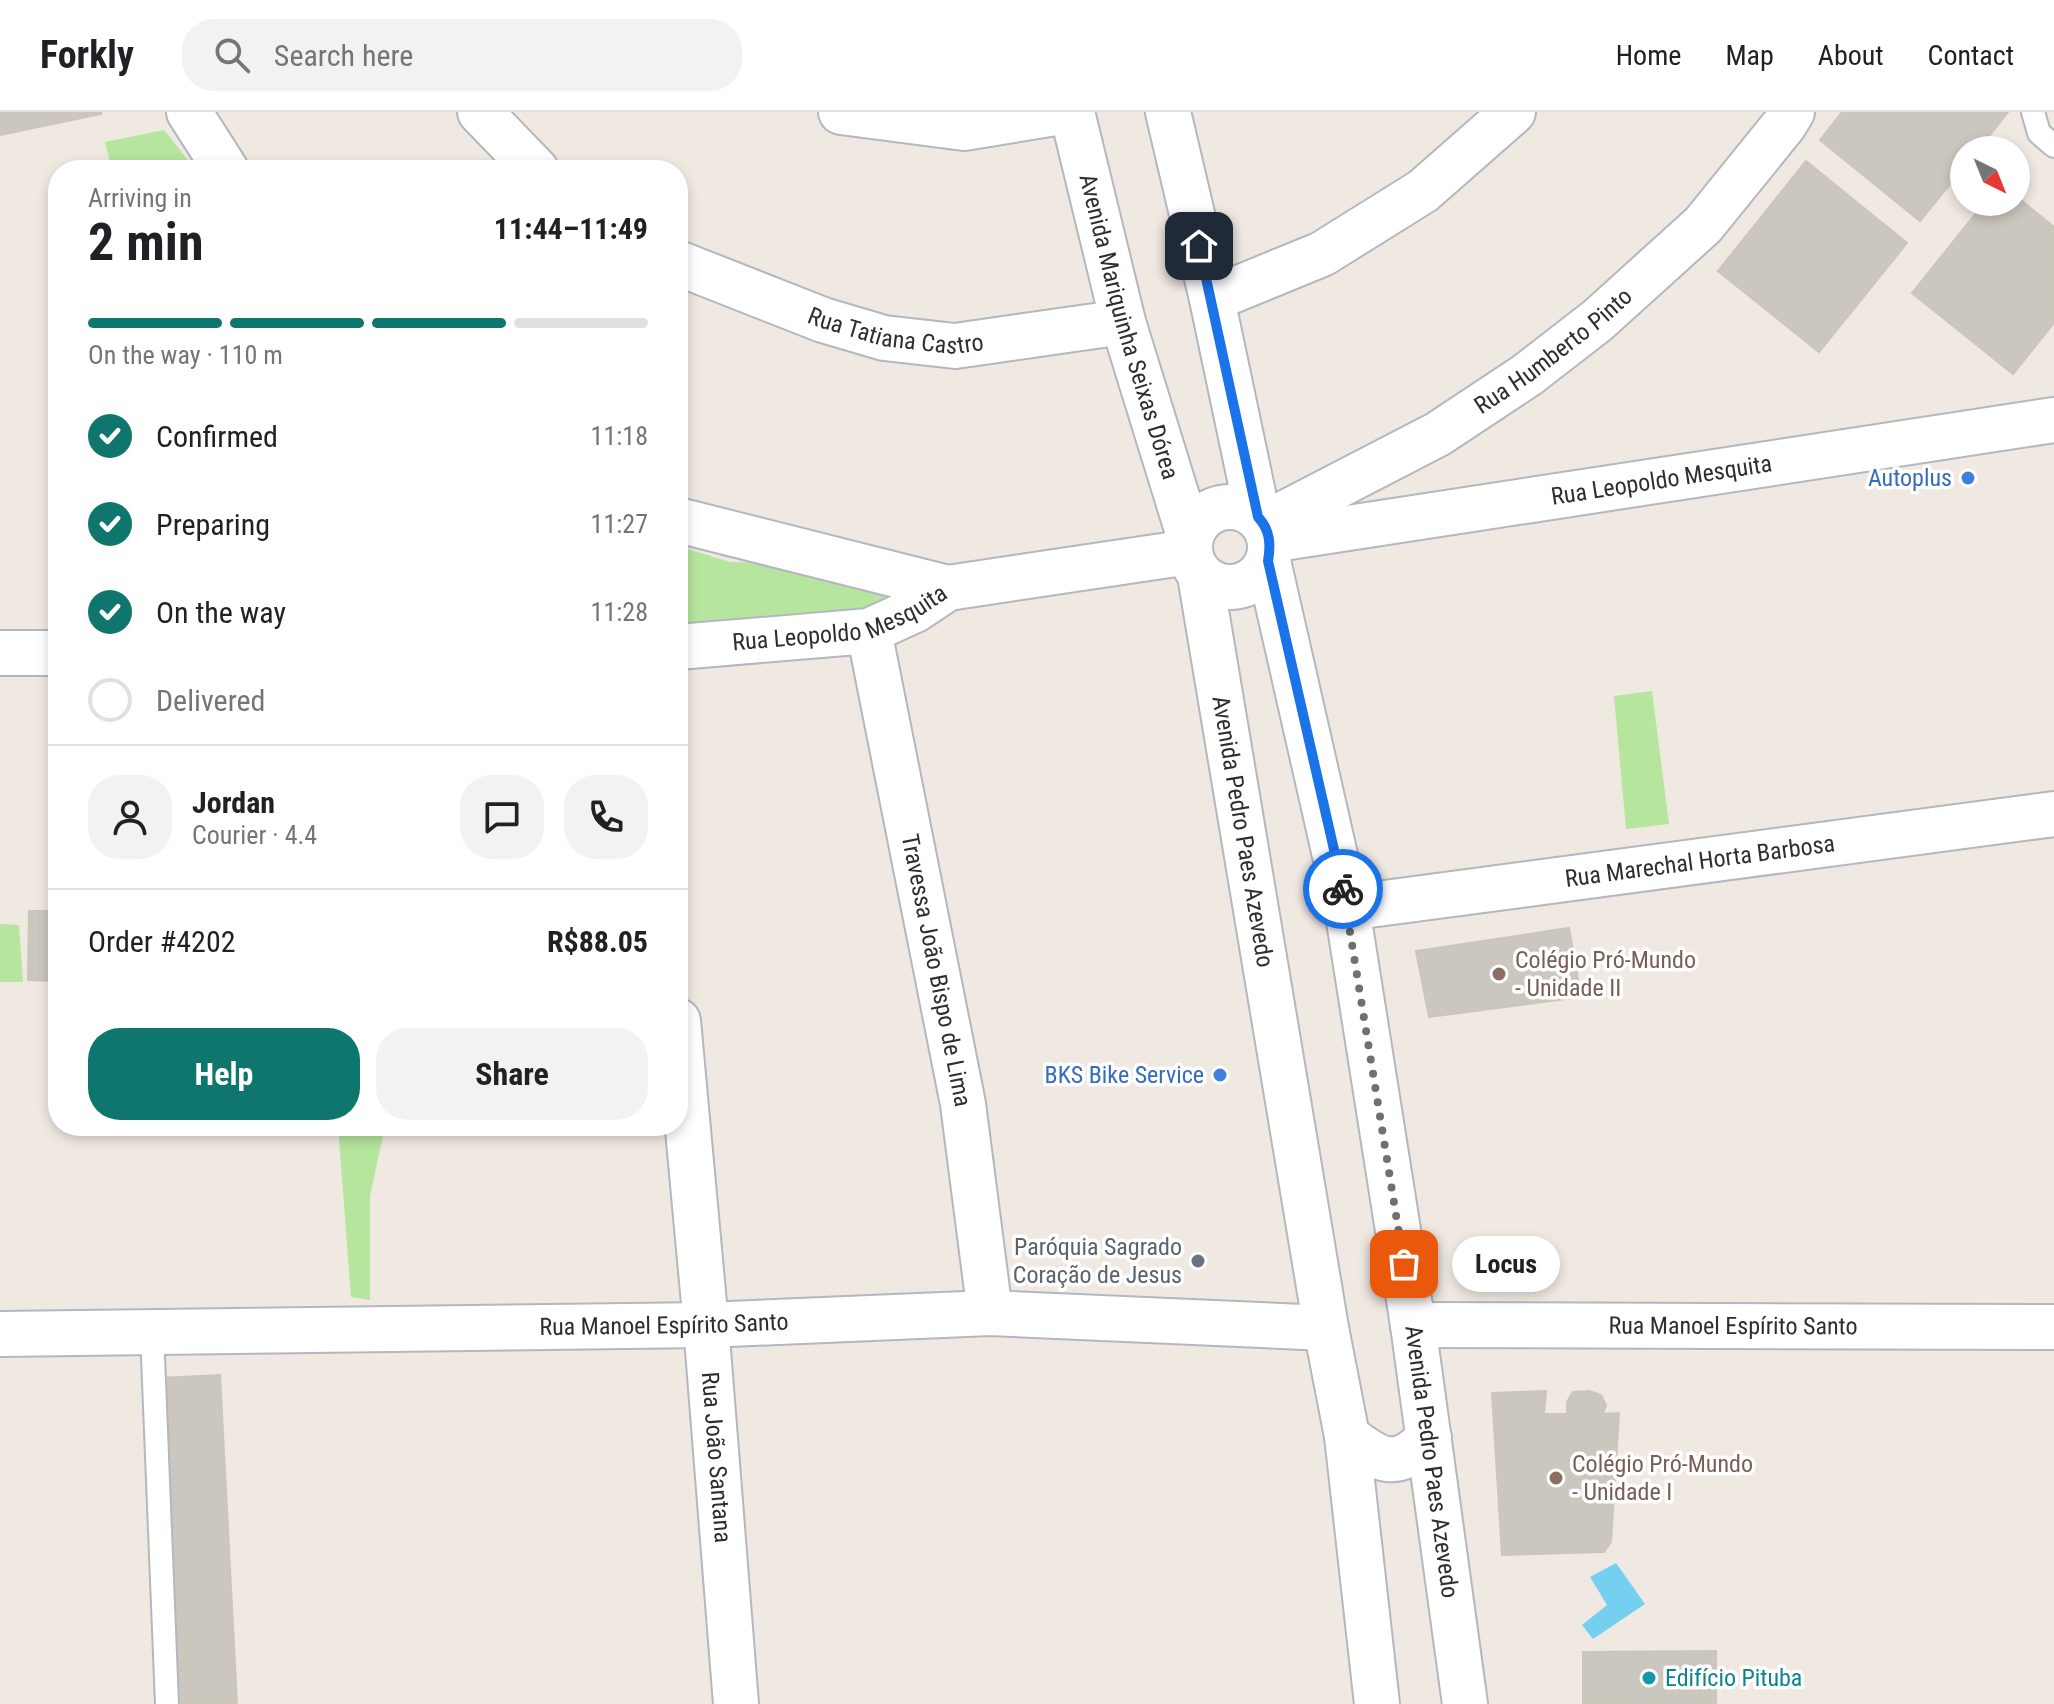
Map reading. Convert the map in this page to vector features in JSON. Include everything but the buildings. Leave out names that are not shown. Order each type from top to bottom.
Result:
[{"type":"street","points":[[189,112],[220,160]]},
{"type":"street","points":[[480,112],[526,160]]},
{"type":"street","points":[[841,112],[964,128],[1061,112]]},
{"type":"street","name":"Avenida Mariquinha Seixas Dórea","points":[[1072,112],[1123,322],[1193,555]]},
{"type":"street","points":[[1168,112],[1265,535],[1262,571],[1243,585],[1220,586],[1193,555],[1202,517],[1223,506],[1247,510],[1265,535]]},
{"type":"street","points":[[1212,299],[1322,254],[1411,199],[1513,112]]},
{"type":"street","name":"Rua Humberto Pinto","points":[[1265,535],[1438,434],[1527,375],[1598,320],[1703,225],[1792,112]]},
{"type":"street","name":"Rua Tatiana Castro","points":[[688,267],[823,320],[884,338],[955,346],[1123,322]]},
{"type":"street","name":"Rua Leopoldo Mesquita","points":[[1265,535],[2054,420]]},
{"type":"street","points":[[688,523],[948,588]]},
{"type":"street","name":"Avenida Pedro Paes Azevedo","points":[[1265,535],[1347,908],[1413,1325],[1465,1704]]},
{"type":"street","name":"Rua Leopoldo Mesquita","points":[[688,646],[869,631],[915,610],[948,588],[1193,555]]},
{"type":"street","name":"Avenida Pedro Paes Azevedo","points":[[1193,555],[1347,1436],[1377,1704]]},
{"type":"street","name":"Travessa João Bispo de Lima","points":[[869,631],[963,1104],[990,1313]]},
{"type":"street","points":[[0,653],[48,653]]},
{"type":"street","name":"Rua Marechal Horta Barbosa","points":[[1347,908],[2054,814]]},
{"type":"street","name":"Rua João Santana","points":[[688,1130],[736,1704]]},
{"type":"street","name":"Rua Manoel Espírito Santo","points":[[0,1334],[706,1325],[990,1313],[1326,1328]]},
{"type":"street","name":"Rua Manoel Espírito Santo","points":[[1413,1325],[2054,1327]]},
{"type":"street","points":[[1347,1436],[1367,1452],[1386,1460],[1404,1459],[1429,1438]]},
{"type":"lane","points":[[2033,112],[2039,133],[2054,146]]},
{"type":"lane","points":[[152,1332],[167,1704]]},
{"type":"green space","points":[[164,130],[188,160],[110,160],[105,142]]},
{"type":"green space","points":[[688,549],[730,562],[845,564],[886,595],[878,611],[688,630]]},
{"type":"green space","points":[[1652,691],[1669,824],[1626,829],[1614,696]]},
{"type":"green space","points":[[0,924],[19,925],[23,982],[0,982]]},
{"type":"green space","points":[[339,1136],[383,1136],[370,1196],[370,1300],[351,1297]]},
{"type":"water","points":[[1616,1563],[1645,1604],[1593,1639],[1582,1625],[1607,1605],[1590,1577]]},
{"type":"way so far","points":[[1343,889],[1404,1264]]},
{"type":"place","name":"Autoplus","points":[[1968,478]]},
{"type":"place","name":"Colégio Pró-Mundo - Unidade II","points":[[1499,974]]},
{"type":"place","name":"BKS Bike Service","points":[[1220,1075]]},
{"type":"place","name":"Paróquia Sagrado Coração de Jesus","points":[[1198,1261]]},
{"type":"place","name":"Locus","points":[[1404,1264]]},
{"type":"place","name":"Colégio Pró-Mundo - Unidade I","points":[[1556,1478]]},
{"type":"place","name":"Edifício Pituba","points":[[1649,1678]]},
{"type":"route","points":[[1199,246],[1258,517],[1270,540],[1268,561],[1343,889]]}]
